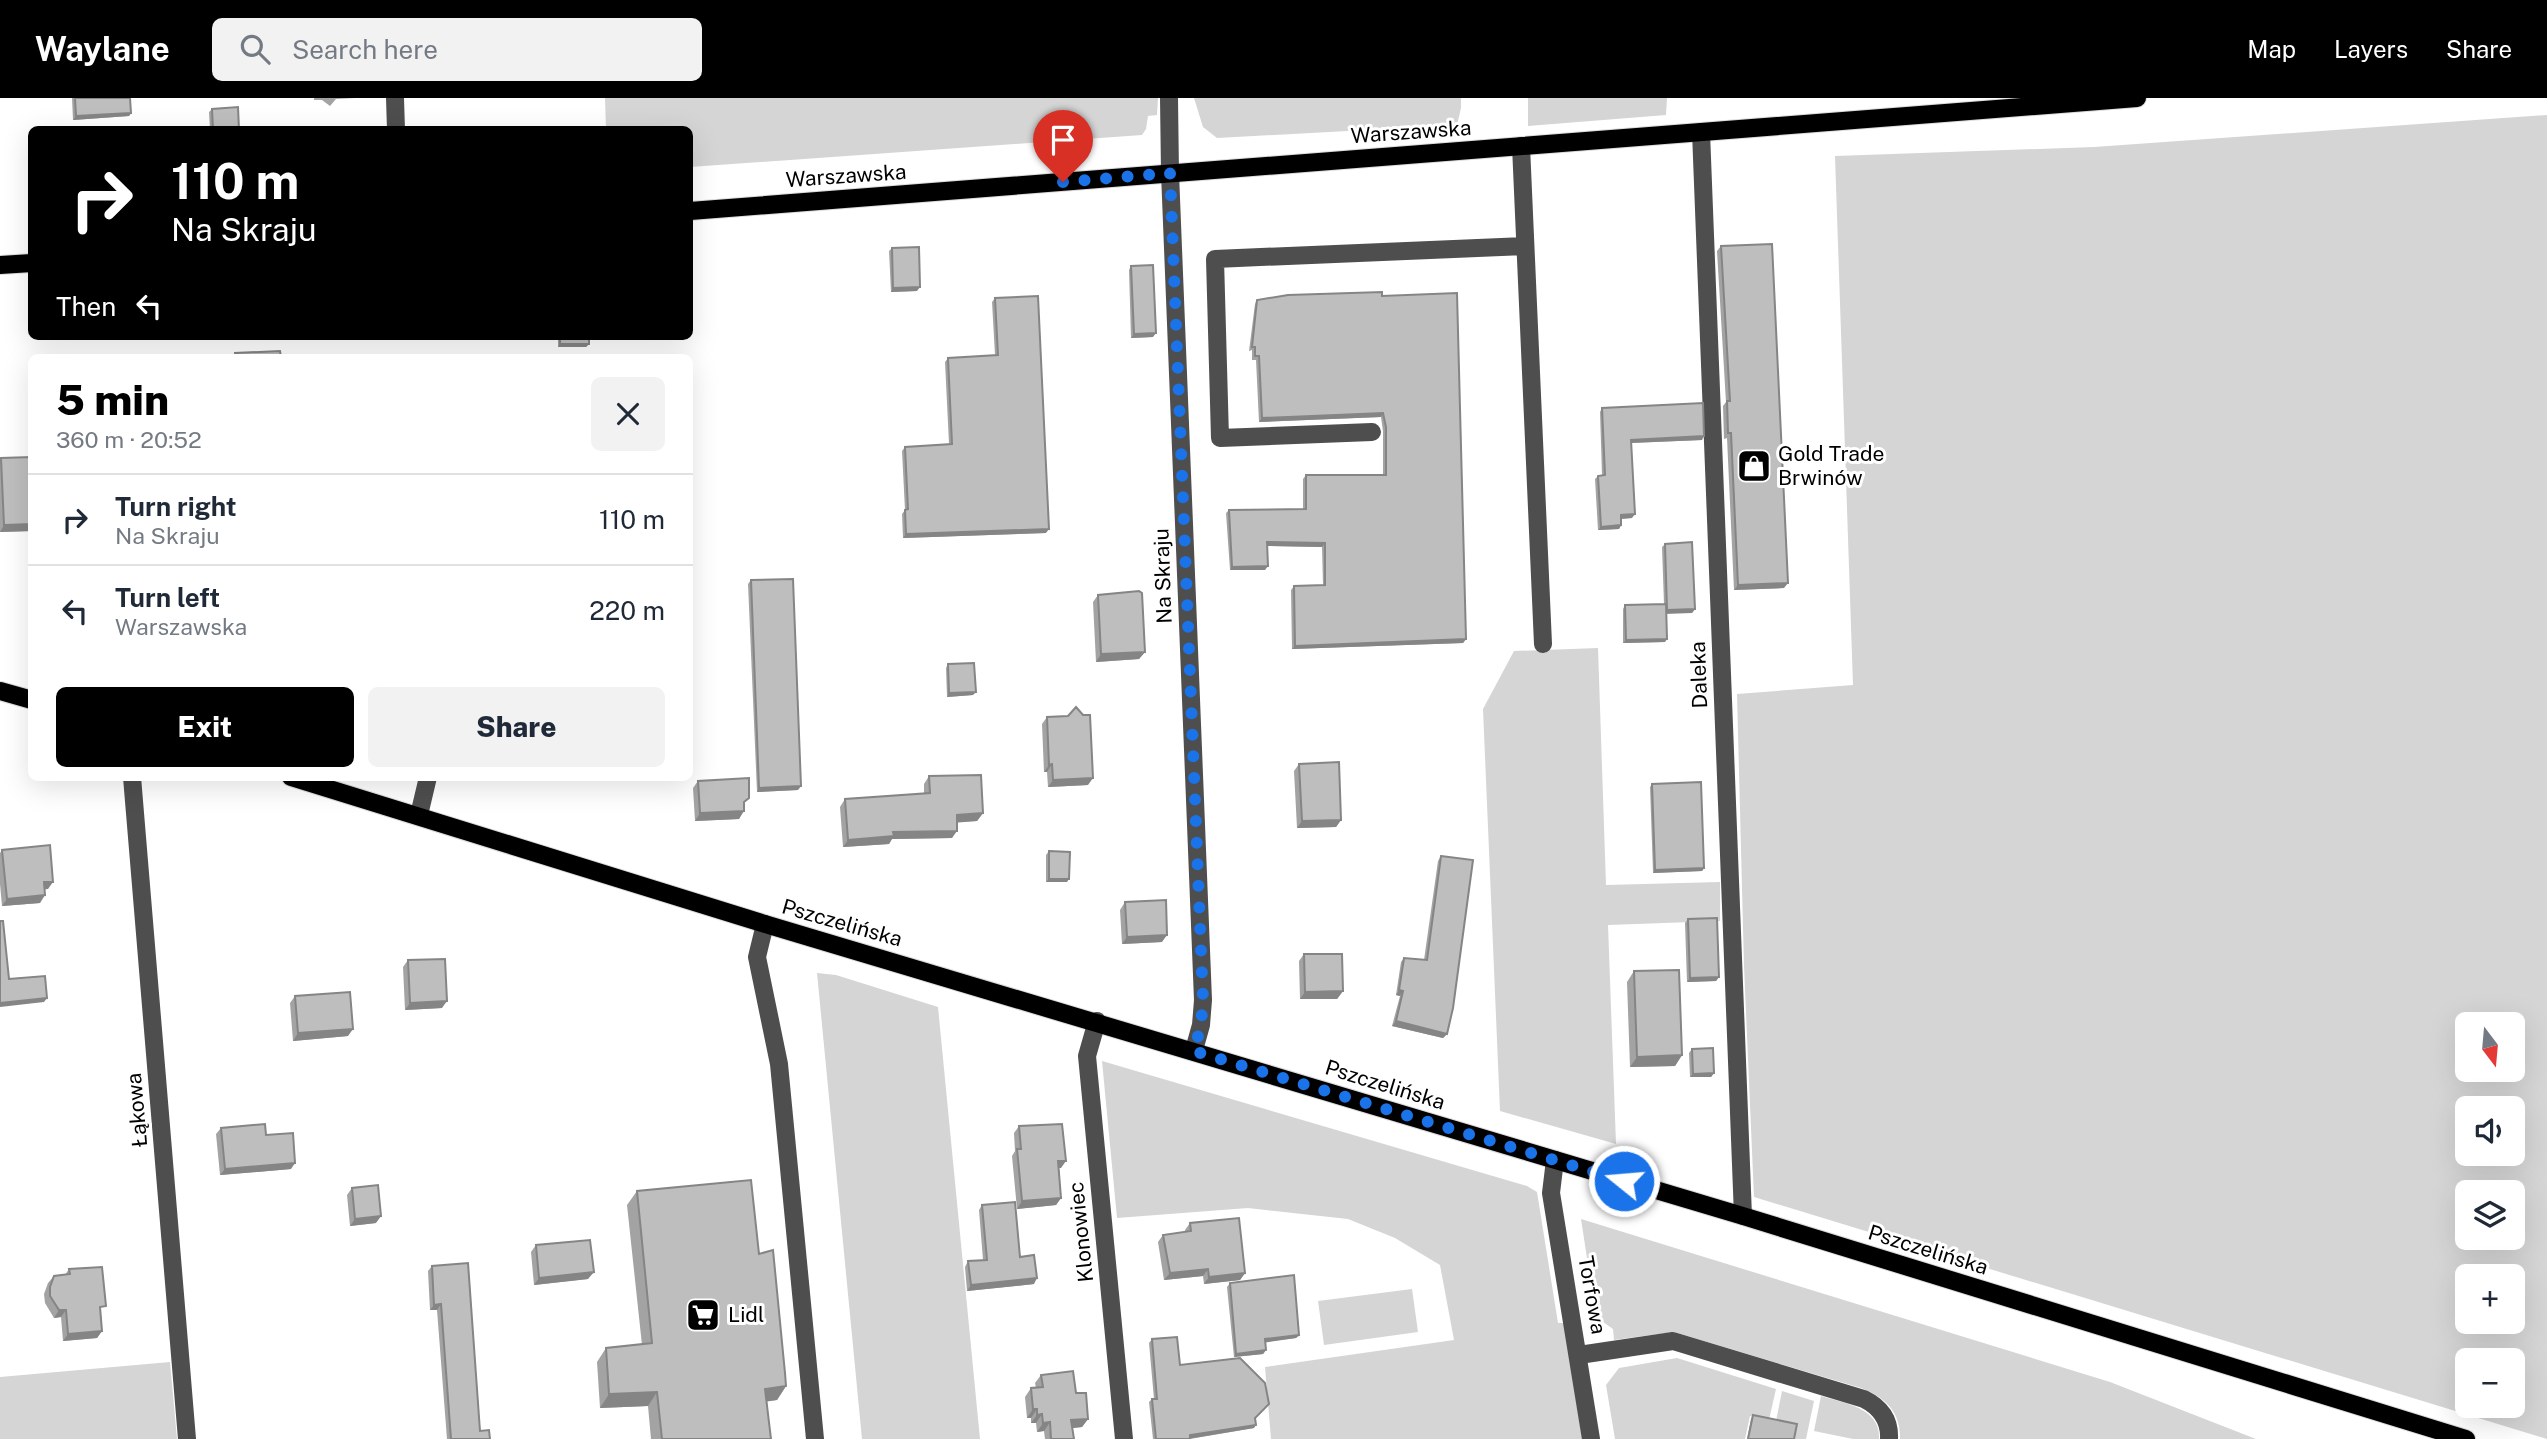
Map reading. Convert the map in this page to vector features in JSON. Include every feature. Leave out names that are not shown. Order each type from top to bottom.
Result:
[{"type":"main road","name":"Warszawska","points":[[693,211],[2137,98]]},
{"type":"main road","points":[[0,265],[28,263]]},
{"type":"main road","points":[[0,691],[28,699]]},
{"type":"main road","name":"Pszczelińska","points":[[304,781],[765,924],[1743,1216],[2466,1439]]},
{"type":"street","points":[[395,98],[396,126]]},
{"type":"street","name":"Na Skraju","points":[[1170,98],[1170,173],[1203,1000],[1201,1025],[1194,1051]]},
{"type":"street","name":"Daleka","points":[[1701,132],[1743,1216]]},
{"type":"street","points":[[1521,146],[1543,644]]},
{"type":"street","points":[[1372,432],[1220,438],[1215,259],[1525,246]]},
{"type":"street","name":"Łąkowa","points":[[132,781],[187,1439]]},
{"type":"street","points":[[419,815],[427,781]]},
{"type":"street","points":[[765,924],[757,957],[779,1063],[815,1439]]},
{"type":"street","name":"Klonowiec","points":[[1097,1021],[1087,1056],[1124,1439]]},
{"type":"street","name":"Torfowa","points":[[1555,1160],[1551,1193],[1591,1439]]},
{"type":"street","points":[[1579,1355],[1673,1341],[1864,1399],[1873,1404],[1886,1419],[1889,1439]]},
{"type":"shaded area","points":[[605,98],[1158,98],[1157,115],[1148,116],[1142,135],[693,167],[693,126],[606,126]]},
{"type":"shaded area","points":[[1194,98],[1461,98],[1461,108],[1457,125],[1217,138],[1203,127]]},
{"type":"shaded area","points":[[1528,98],[1667,98],[1666,115],[1528,126]]},
{"type":"shaded area","points":[[2547,115],[2547,1439],[2478,1418],[2525,1418],[2525,1348],[2455,1348],[2455,1411],[1754,1197],[1744,966],[1737,694],[1853,685],[1835,156],[2094,147]]},
{"type":"shaded area","points":[[1598,648],[1606,885],[1720,882],[1720,921],[1608,925],[1616,1144],[1500,1111],[1483,709],[1514,651]]},
{"type":"shaded area","points":[[817,973],[836,975],[938,1007],[980,1439],[862,1439]]},
{"type":"shaded area","points":[[1102,1061],[1527,1186],[1537,1192],[1558,1323],[1564,1323],[1582,1439],[1271,1439],[1265,1367],[1454,1340],[1440,1265],[1395,1238],[1348,1219],[1248,1208],[1117,1218]]},
{"type":"shaded area","points":[[1581,1219],[2110,1382],[2256,1439],[1900,1439],[1898,1421],[1890,1407],[1861,1388],[1674,1332],[1614,1340],[1613,1329],[1596,1317]]},
{"type":"shaded area","points":[[1412,1289],[1418,1332],[1324,1345],[1318,1301]]},
{"type":"shaded area","points":[[1677,1358],[1776,1389],[1769,1420],[1750,1416],[1745,1439],[1615,1439],[1606,1385],[1619,1368]]},
{"type":"shaded area","points":[[170,1362],[177,1439],[0,1439],[0,1377]]},
{"type":"shaded area","points":[[1782,1391],[1814,1401],[1806,1439],[1794,1439],[1796,1426],[1776,1421]]},
{"type":"shaded area","points":[[1821,1396],[1859,1408],[1868,1414],[1878,1429],[1879,1439],[1853,1439],[1814,1431]]},
{"type":"building","points":[[75,98],[130,98],[131,113],[76,116]]},
{"type":"building","points":[[238,107],[239,126],[213,126],[212,109]]},
{"type":"building","name":"Gold Trade Brwinów","points":[[1772,244],[1788,583],[1738,585],[1731,433],[1728,433],[1727,401],[1730,401],[1721,246]]},
{"type":"building","points":[[919,247],[920,287],[893,288],[892,248]]},
{"type":"building","points":[[1153,265],[1156,333],[1134,334],[1131,266]]},
{"type":"building","points":[[1382,292],[1382,296],[1457,293],[1466,639],[1295,646],[1294,586],[1325,585],[1325,543],[1267,542],[1268,566],[1232,567],[1229,510],[1306,509],[1306,475],[1386,475],[1386,427],[1383,413],[1262,418],[1259,356],[1255,356],[1255,347],[1252,347],[1257,300],[1288,295]]},
{"type":"building","points":[[1038,296],[1049,529],[906,534],[905,510],[908,509],[905,447],[952,444],[948,358],[998,355],[995,298]]},
{"type":"building","points":[[560,340],[589,340],[589,344],[560,344]]},
{"type":"building","points":[[280,351],[280,354],[235,354]]},
{"type":"building","points":[[1703,403],[1704,436],[1631,440],[1635,514],[1621,515],[1621,525],[1601,527],[1598,476],[1605,475],[1602,408]]},
{"type":"building","points":[[28,457],[28,524],[4,525],[1,458]]},
{"type":"building","points":[[1692,542],[1695,609],[1667,610],[1665,544]]},
{"type":"building","points":[[793,579],[801,786],[759,788],[751,580]]},
{"type":"building","points":[[1139,591],[1142,593],[1145,652],[1101,654],[1098,595]]},
{"type":"building","points":[[1666,604],[1667,639],[1626,640],[1625,605]]},
{"type":"building","points":[[974,663],[976,692],[949,693],[948,664]]},
{"type":"building","points":[[1076,707],[1083,715],[1090,715],[1093,778],[1053,780],[1052,764],[1049,765],[1047,717],[1068,716]]},
{"type":"building","points":[[1339,762],[1341,820],[1302,821],[1299,764]]},
{"type":"building","points":[[981,775],[983,813],[957,815],[957,831],[893,832],[894,836],[848,840],[845,799],[930,793],[929,776]]},
{"type":"building","points":[[749,778],[749,798],[744,802],[744,811],[700,813],[698,781]]},
{"type":"building","points":[[1701,782],[1704,868],[1655,870],[1652,784]]},
{"type":"building","points":[[50,845],[53,882],[44,882],[45,895],[7,899],[2,850]]},
{"type":"building","points":[[1049,851],[1070,852],[1069,879],[1049,879]]},
{"type":"building","points":[[1441,856],[1473,860],[1447,1034],[1396,1021],[1403,991],[1399,990],[1404,958],[1427,960]]},
{"type":"building","points":[[1166,900],[1167,935],[1127,937],[1125,902]]},
{"type":"building","points":[[1717,918],[1719,977],[1690,978],[1688,919]]},
{"type":"building","points":[[0,921],[3,921],[9,979],[45,976],[47,998],[0,1003]]},
{"type":"building","points":[[1304,954],[1342,954],[1343,991],[1305,992]]},
{"type":"building","points":[[445,959],[447,1001],[410,1003],[408,960]]},
{"type":"building","points":[[1679,970],[1682,1055],[1637,1057],[1634,971]]},
{"type":"building","points":[[350,992],[353,1029],[298,1033],[295,996]]},
{"type":"building","points":[[1713,1048],[1714,1073],[1693,1074],[1692,1049]]},
{"type":"building","points":[[265,1124],[266,1135],[293,1133],[295,1163],[225,1169],[221,1128]]},
{"type":"building","points":[[1062,1124],[1066,1161],[1058,1161],[1061,1198],[1022,1201],[1017,1149],[1021,1149],[1019,1126]]},
{"type":"building","name":"Lidl","points":[[751,1180],[759,1254],[773,1250],[785,1373],[786,1386],[765,1389],[771,1439],[662,1439],[657,1392],[609,1394],[606,1348],[652,1343],[637,1191]]},
{"type":"building","points":[[378,1185],[381,1216],[355,1219],[352,1188]]},
{"type":"building","points":[[1015,1202],[1020,1257],[1034,1255],[1037,1278],[971,1285],[968,1261],[987,1260],[982,1205]]},
{"type":"building","points":[[1239,1218],[1245,1273],[1209,1277],[1208,1269],[1170,1273],[1163,1235],[1191,1231],[1190,1223]]},
{"type":"building","points":[[590,1240],[594,1272],[539,1278],[536,1245]]},
{"type":"building","points":[[468,1263],[480,1431],[489,1430],[490,1439],[451,1439],[441,1304],[434,1305],[432,1266]]},
{"type":"building","points":[[102,1267],[106,1306],[100,1307],[102,1331],[68,1334],[66,1310],[59,1310],[50,1296],[54,1276],[70,1274],[69,1269]]},
{"type":"building","points":[[1294,1275],[1299,1335],[1265,1339],[1266,1350],[1236,1354],[1230,1283]]},
{"type":"building","points":[[1177,1337],[1180,1365],[1240,1358],[1265,1383],[1269,1404],[1255,1418],[1256,1425],[1190,1435],[1190,1439],[1156,1439],[1152,1399],[1157,1399],[1152,1339]]},
{"type":"building","points":[[1073,1371],[1076,1393],[1086,1393],[1088,1419],[1071,1420],[1074,1439],[1051,1439],[1050,1422],[1043,1423],[1042,1414],[1037,1415],[1037,1409],[1033,1409],[1031,1388],[1043,1387],[1041,1375]]},
{"type":"building","points":[[1753,1415],[1797,1424],[1794,1439],[1748,1439]]},
{"type":"place","name":"Gold Trade Brwinów","points":[[1754,466]]},
{"type":"place","name":"Lidl","points":[[703,1315]]},
{"type":"route","points":[[1063,182],[1170,173],[1203,1000],[1201,1025],[1194,1051],[1624,1181]]}]
